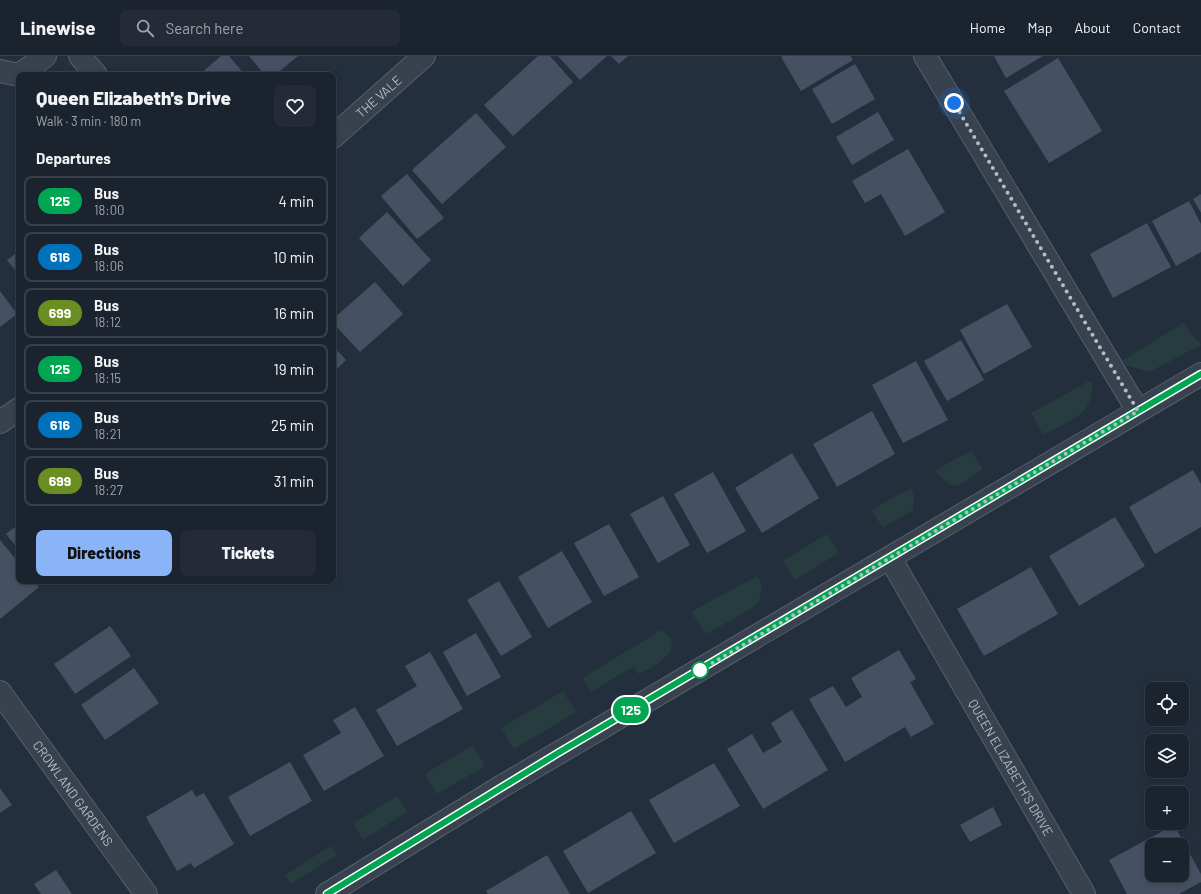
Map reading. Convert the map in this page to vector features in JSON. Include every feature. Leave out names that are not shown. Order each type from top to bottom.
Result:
[{"type":"street","points":[[23,72],[45,56]]},
{"type":"street","points":[[80,56],[93,72]]},
{"type":"street","name":"THE VALE","points":[[336,134],[424,56]]},
{"type":"street","points":[[925,56],[1138,411]]},
{"type":"street","points":[[0,71],[16,74]]},
{"type":"street","points":[[327,894],[492,792],[1201,374]]},
{"type":"street","points":[[0,422],[16,411]]},
{"type":"street","name":"QUEEN ELIZABETH'S DRIVE","points":[[890,558],[1084,894]]},
{"type":"street","name":"CROWLAND GARDENS","points":[[0,692],[146,894]]},
{"type":"green space","points":[[1183,323],[1201,345],[1149,372],[1128,366],[1122,361]]},
{"type":"green space","points":[[1089,381],[1092,383],[1091,393],[1089,402],[1083,412],[1054,430],[1043,434],[1031,413]]},
{"type":"green space","points":[[971,451],[983,469],[958,486],[948,484],[935,470]]},
{"type":"green space","points":[[911,488],[914,497],[913,510],[883,528],[871,510]]},
{"type":"green space","points":[[827,534],[839,553],[795,580],[783,561]]},
{"type":"green space","points":[[757,576],[762,585],[759,601],[754,607],[706,634],[691,612]]},
{"type":"green space","points":[[661,630],[669,637],[672,643],[671,650],[660,662],[639,674],[633,667],[591,692],[583,678]]},
{"type":"green space","points":[[563,691],[576,712],[514,749],[501,728]]},
{"type":"green space","points":[[473,745],[485,766],[437,794],[425,774]]},
{"type":"green space","points":[[397,796],[407,812],[363,840],[353,823]]},
{"type":"green space","points":[[331,846],[337,855],[291,884],[285,875]]},
{"type":"building","points":[[221,56],[229,56],[242,72],[202,72]]},
{"type":"building","points":[[249,56],[298,56],[279,72],[262,72]]},
{"type":"building","points":[[538,56],[550,56],[573,82],[513,136],[484,105]]},
{"type":"building","points":[[558,56],[607,56],[580,80]]},
{"type":"building","points":[[611,56],[628,56],[619,64]]},
{"type":"building","points":[[850,56],[853,60],[801,91],[781,57]]},
{"type":"building","points":[[994,56],[1043,56],[1006,78]]},
{"type":"building","points":[[1058,58],[1102,131],[1049,163],[1004,91]]},
{"type":"building","points":[[855,64],[875,99],[832,124],[812,89]]},
{"type":"building","points":[[878,112],[894,140],[852,165],[836,137]]},
{"type":"building","points":[[476,113],[506,147],[442,204],[412,170]]},
{"type":"building","points":[[908,149],[945,212],[905,236],[881,194],[865,203],[852,181]]},
{"type":"building","points":[[407,174],[444,218],[417,239],[381,196]]},
{"type":"building","points":[[1201,194],[1201,213],[1193,199]]},
{"type":"building","points":[[1189,201],[1201,224],[1201,252],[1176,266],[1152,221]]},
{"type":"building","points":[[387,212],[431,260],[403,286],[359,238]]},
{"type":"building","points":[[1147,223],[1171,267],[1113,298],[1090,254]]},
{"type":"building","points":[[16,253],[16,271],[7,260]]},
{"type":"building","points":[[375,282],[403,314],[360,352],[336,326],[336,316]]},
{"type":"building","points":[[0,291],[16,315],[0,327]]},
{"type":"building","points":[[1007,304],[1032,347],[984,374],[960,330]]},
{"type":"building","points":[[961,340],[984,380],[947,401],[924,361]]},
{"type":"building","points":[[336,349],[346,360],[336,370]]},
{"type":"building","points":[[916,361],[948,420],[903,443],[872,385]]},
{"type":"building","points":[[872,411],[895,454],[837,487],[813,444]]},
{"type":"building","points":[[792,453],[819,498],[762,533],[735,488]]},
{"type":"building","points":[[1193,470],[1201,484],[1201,527],[1155,554],[1129,507]]},
{"type":"building","points":[[713,472],[746,531],[707,553],[674,494]]},
{"type":"building","points":[[663,496],[690,545],[658,563],[630,514]]},
{"type":"building","points":[[1115,517],[1145,566],[1079,606],[1049,556]]},
{"type":"building","points":[[609,524],[639,577],[604,596],[574,543]]},
{"type":"building","points":[[16,526],[16,546],[6,534]]},
{"type":"building","points":[[0,540],[16,559],[16,584],[36,584],[39,587],[0,619]]},
{"type":"building","points":[[562,551],[592,602],[548,628],[518,577]]},
{"type":"building","points":[[1031,567],[1058,614],[984,656],[957,609]]},
{"type":"building","points":[[499,581],[532,637],[501,656],[467,600]]},
{"type":"building","points":[[110,626],[131,656],[75,694],[54,664]]},
{"type":"building","points":[[476,633],[501,677],[467,696],[443,652]]},
{"type":"building","points":[[899,650],[916,679],[910,682],[934,724],[911,737],[905,727],[845,762],[809,699],[833,686],[846,707],[862,697],[851,678]]},
{"type":"building","points":[[430,652],[463,709],[397,746],[376,710],[417,686],[405,666]]},
{"type":"building","points":[[134,668],[159,703],[105,740],[81,705]]},
{"type":"building","points":[[355,707],[384,756],[324,791],[303,755],[341,733],[333,720]]},
{"type":"building","points":[[792,710],[828,770],[763,809],[727,749],[752,734],[763,753],[782,742],[771,723]]},
{"type":"building","points":[[290,762],[312,801],[250,836],[228,797]]},
{"type":"building","points":[[714,763],[740,806],[674,843],[649,800]]},
{"type":"building","points":[[0,788],[12,805],[0,813]]},
{"type":"building","points":[[192,790],[196,797],[204,793],[234,844],[194,868],[191,863],[177,871],[146,817]]},
{"type":"building","points":[[993,807],[1002,825],[970,842],[960,825]]},
{"type":"building","points":[[631,811],[656,853],[588,893],[563,851]]},
{"type":"building","points":[[1165,830],[1177,830],[1181,838],[1150,838]]},
{"type":"building","points":[[1145,841],[1145,882],[1189,882],[1189,852],[1201,874],[1201,882],[1179,894],[1127,894],[1109,860]]},
{"type":"building","points":[[547,855],[570,894],[488,894],[486,891]]},
{"type":"building","points":[[56,870],[72,894],[41,894],[34,884]]},
{"type":"bus line","name":"125","points":[[327,894],[558,753],[829,595],[1201,374]]},
{"type":"route","points":[[700,670],[694,674],[1138,411],[954,103]]}]
